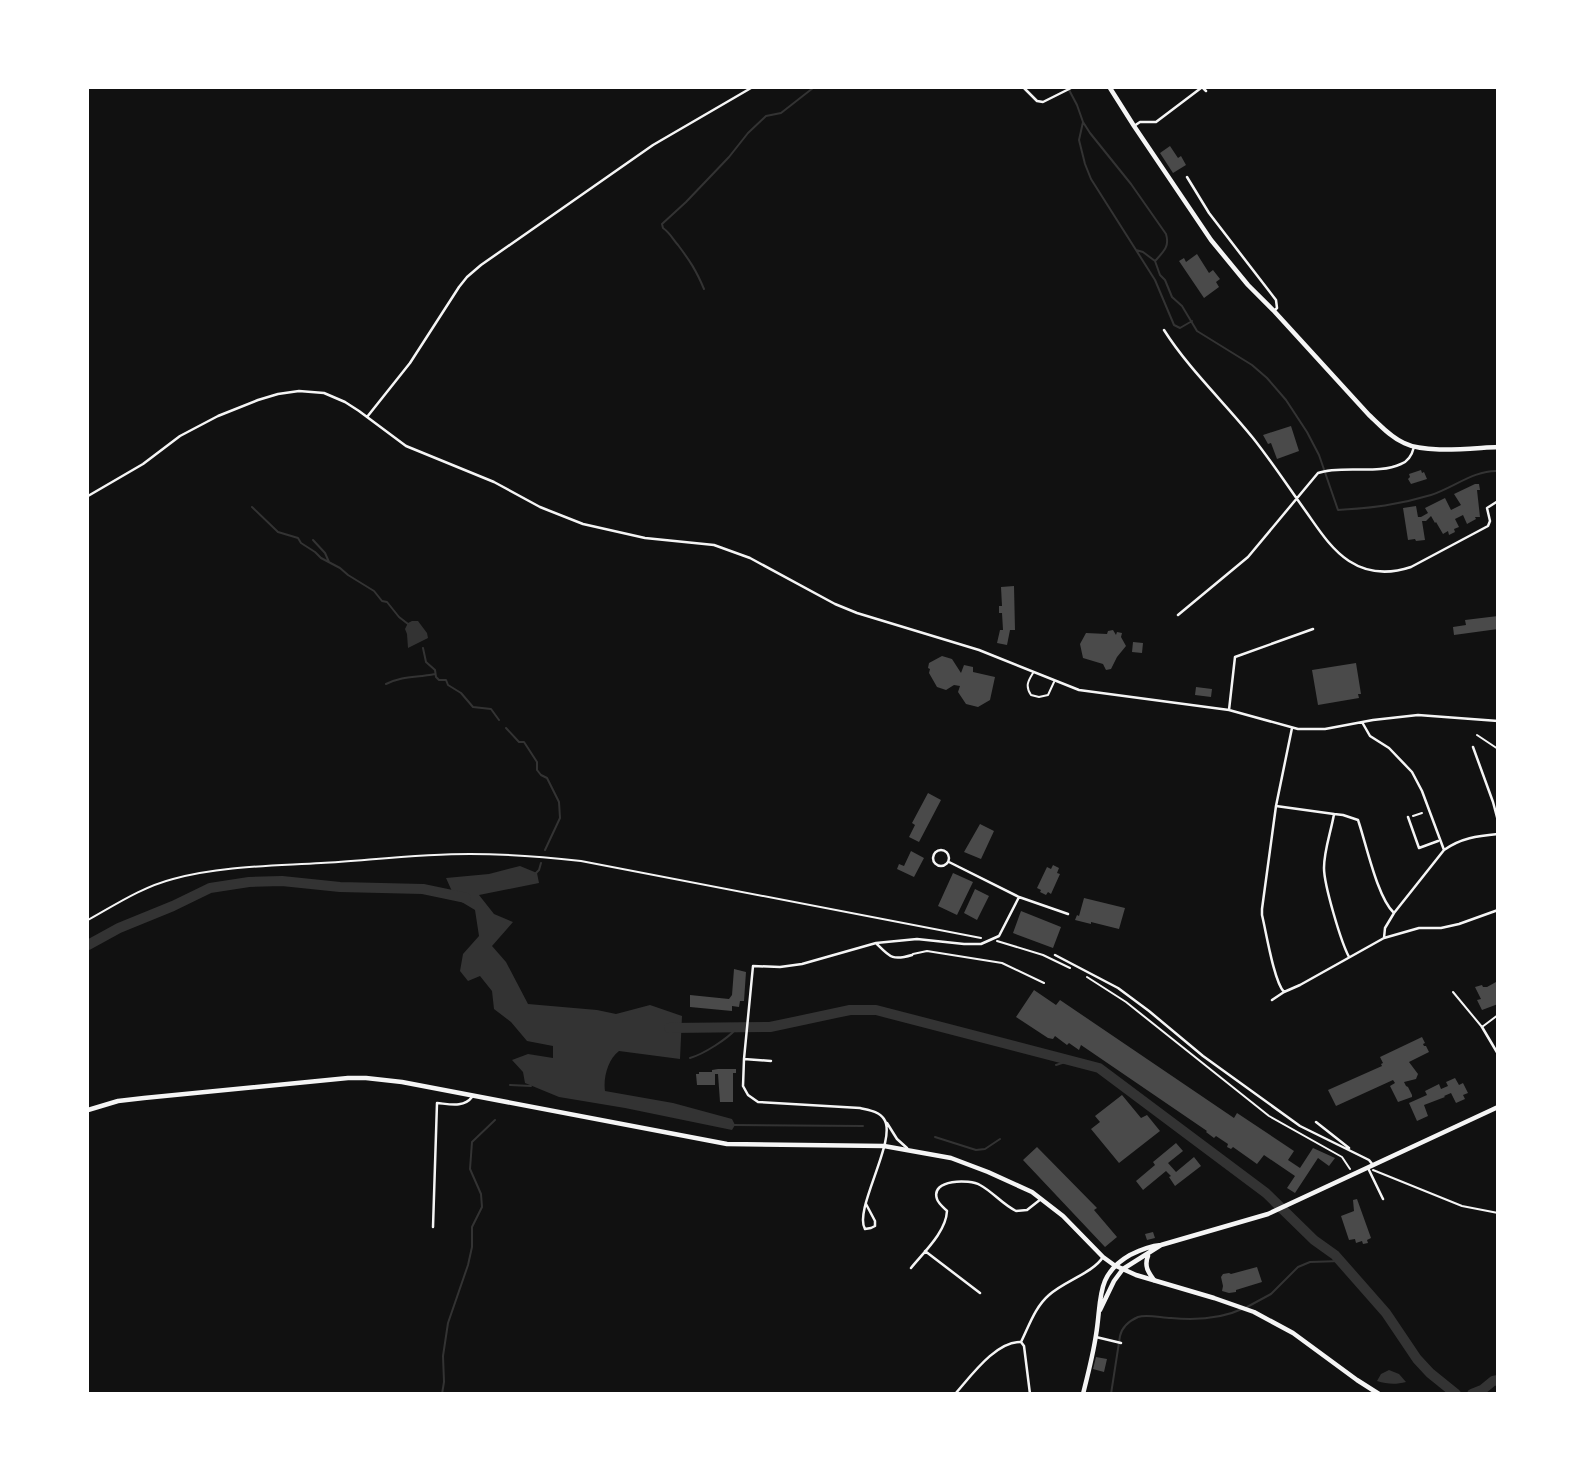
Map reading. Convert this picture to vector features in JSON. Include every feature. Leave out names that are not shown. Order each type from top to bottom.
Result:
[{"type":"main road","points":[[1110,88],[1211,240],[1242,278],[1369,415],[1394,437],[1414,447],[1497,447]]},
{"type":"main road","points":[[88,1110],[131,1099],[348,1078],[385,1079],[727,1144],[884,1146],[951,1158],[1024,1188],[1041,1199],[1115,1265],[1254,1312],[1293,1333],[1379,1394]]},
{"type":"main road","points":[[1083,1394],[1096,1337],[1102,1288],[1115,1265],[1153,1245],[1268,1214],[1290,1205],[1497,1107]]},
{"type":"main road","points":[[1100,1311],[1114,1280],[1123,1269],[1161,1245]]},
{"type":"main road","points":[[1149,1254],[1146,1268],[1154,1280]]},
{"type":"street","points":[[367,417],[410,363],[459,287],[481,265],[653,145],[751,88]]},
{"type":"street","points":[[1024,88],[1037,101],[1043,102],[1071,88]]},
{"type":"street","points":[[1134,126],[1140,122],[1156,122],[1203,89]]},
{"type":"street","points":[[1187,177],[1209,213],[1276,300],[1277,308],[1274,311]]},
{"type":"street","points":[[1164,330],[1176,349],[1254,439],[1325,539],[1340,554],[1361,567],[1384,572],[1411,566],[1488,526],[1490,521],[1487,508],[1497,501]]},
{"type":"street","points":[[88,496],[143,464],[180,436],[218,416],[278,394],[299,391],[324,393],[345,402],[407,446],[494,482],[540,507],[583,524],[645,538],[714,545],[750,558],[857,613],[979,650],[1080,690],[1229,710],[1292,728],[1325,729],[1418,715],[1497,721]]},
{"type":"street","points":[[1178,615],[1248,557],[1318,473],[1403,464],[1411,457],[1414,447]]},
{"type":"street","points":[[1180,606],[1185,610]]},
{"type":"street","points":[[1229,710],[1235,657],[1313,629]]},
{"type":"street","points":[[1362,722],[1370,736],[1389,748],[1412,772],[1422,790],[1444,850]]},
{"type":"street","points":[[1284,992],[1280,989],[1276,975],[1262,915],[1276,806],[1292,728]]},
{"type":"street","points":[[1473,747],[1497,821]]},
{"type":"street","points":[[1276,806],[1343,815],[1358,820],[1381,892],[1394,913]]},
{"type":"street","points":[[1334,814],[1324,868],[1325,879],[1341,940],[1349,957]]},
{"type":"street","points":[[1408,817],[1419,848],[1439,841]]},
{"type":"street","points":[[1384,938],[1385,928],[1394,913],[1444,850],[1465,838],[1497,834]]},
{"type":"street","points":[[946,851],[949,862],[943,866],[936,865],[934,853],[946,851]]},
{"type":"street","points":[[949,862],[1019,897],[1068,914]]},
{"type":"street","points":[[909,1150],[897,1139],[879,1114],[860,1108],[758,1102],[748,1095],[743,1086],[744,1059],[753,966],[780,967],[802,964],[876,943],[917,939],[981,944],[999,936],[1019,897]]},
{"type":"street","points":[[1272,1000],[1384,938],[1419,928],[1441,928],[1459,924],[1497,910]]},
{"type":"street","points":[[876,943],[893,957],[900,959],[912,955]]},
{"type":"street","points":[[1055,955],[1118,989],[1203,1056],[1300,1126],[1370,1160],[1370,1167],[1383,1199]]},
{"type":"street","points":[[1482,1027],[1497,1054]]},
{"type":"street","points":[[744,1059],[771,1062]]},
{"type":"street","points":[[433,1227],[437,1103],[463,1104],[473,1095]]},
{"type":"street","points":[[866,1204],[875,1226],[865,1229],[862,1222],[866,1204],[884,1146],[886,1122]]},
{"type":"street","points":[[1316,1122],[1352,1151]]},
{"type":"street","points":[[911,1268],[947,1219],[947,1211],[936,1197],[943,1184],[960,1181],[979,1184],[1016,1211],[1027,1210],[1041,1199]]},
{"type":"street","points":[[925,1251],[979,1293]]},
{"type":"street","points":[[1021,1342],[1032,1317],[1047,1296],[1064,1283],[1099,1264],[1103,1257]]},
{"type":"street","points":[[1096,1337],[1121,1343]]},
{"type":"street","points":[[955,1394],[998,1349],[1013,1342],[1021,1342]]},
{"type":"street","points":[[1021,1342],[1024,1346],[1030,1394]]},
{"type":"lane","points":[[1034,672],[1027,689],[1031,695],[1048,695],[1055,681]]},
{"type":"lane","points":[[912,955],[927,951],[1002,963],[1044,983]]},
{"type":"lane","points":[[1453,992],[1482,1027],[1497,1015]]},
{"type":"path","points":[[1477,735],[1497,749]]},
{"type":"path","points":[[1408,817],[1422,813]]},
{"type":"path","points":[[88,920],[140,891],[190,875],[288,864],[467,854],[518,855],[581,861],[992,940],[1044,955],[1074,971]]},
{"type":"path","points":[[1085,976],[1126,1002],[1269,1116],[1342,1157],[1353,1175]]},
{"type":"path","points":[[1370,1167],[1449,1202],[1497,1213]]},
{"type":"shaded area","points":[[412,621],[418,621],[428,638],[408,648],[405,629]]},
{"type":"shaded area","points":[[520,866],[537,873],[539,883],[479,895],[494,914],[513,922],[492,946],[506,962],[528,1004],[616,1014],[650,1005],[682,1016],[680,1059],[619,1051],[607,1069],[605,1091],[673,1103],[732,1119],[735,1125],[732,1130],[559,1097],[525,1083],[523,1072],[512,1060],[528,1054],[553,1058],[553,1046],[527,1041],[511,1022],[494,1009],[492,991],[480,976],[468,981],[460,971],[463,954],[479,936],[475,910],[455,898],[446,878],[489,874]]},
{"type":"shaded area","points":[[1389,1370],[1399,1374],[1406,1382],[1391,1384],[1377,1381],[1381,1374]]},
{"type":"building","points":[[1170,146],[1186,165],[1173,173],[1160,153]]},
{"type":"building","points":[[1197,254],[1209,273],[1213,270],[1220,279],[1216,282],[1219,287],[1204,298],[1179,261],[1184,258],[1186,262]]},
{"type":"building","points":[[1291,426],[1299,451],[1277,459],[1271,443],[1268,444],[1263,435]]},
{"type":"building","points":[[1421,470],[1427,479],[1411,484],[1409,474]]},
{"type":"building","points":[[1479,484],[1480,490],[1477,490],[1480,517],[1475,517],[1476,519],[1467,524],[1463,515],[1455,519],[1459,527],[1449,535],[1448,531],[1443,534],[1431,516],[1422,521],[1425,540],[1408,540],[1403,508],[1416,506],[1418,517],[1421,517],[1428,513],[1425,508],[1445,498],[1451,510],[1461,505],[1454,494]]},
{"type":"building","points":[[1014,586],[1015,630],[1010,630],[1007,645],[997,643],[1000,630],[1003,630],[1002,613],[999,613],[999,606],[1002,606],[1001,587]]},
{"type":"building","points":[[1498,616],[1498,629],[1454,635],[1453,627],[1466,625],[1465,620]]},
{"type":"building","points":[[1113,630],[1116,635],[1117,632],[1122,633],[1121,637],[1126,646],[1111,669],[1106,670],[1103,664],[1083,658],[1080,644],[1086,633],[1107,634]]},
{"type":"building","points":[[1133,642],[1143,643],[1142,653],[1132,652]]},
{"type":"building","points":[[942,656],[952,659],[961,673],[964,665],[973,667],[973,672],[995,677],[990,700],[978,707],[966,704],[958,692],[960,686],[954,685],[946,690],[937,687],[928,668],[929,663]]},
{"type":"building","points":[[1356,663],[1361,694],[1358,694],[1359,698],[1318,705],[1312,670]]},
{"type":"building","points":[[1196,687],[1212,689],[1211,697],[1195,695]]},
{"type":"building","points":[[928,793],[941,800],[919,842],[909,837],[915,825],[912,823]]},
{"type":"building","points":[[980,824],[994,831],[981,859],[964,852]]},
{"type":"building","points":[[911,851],[924,858],[914,877],[897,869],[899,864],[904,866]]},
{"type":"building","points":[[1053,865],[1059,868],[1057,873],[1060,874],[1051,894],[1048,892],[1046,895],[1037,888],[1047,867],[1051,869]]},
{"type":"building","points":[[953,873],[973,882],[957,915],[938,906]]},
{"type":"building","points":[[975,889],[989,896],[977,920],[964,913]]},
{"type":"building","points":[[1084,898],[1125,908],[1119,929],[1075,920],[1077,915],[1079,916]]},
{"type":"building","points":[[1021,911],[1061,927],[1053,948],[1013,933]]},
{"type":"building","points":[[734,969],[746,972],[744,1001],[740,1001],[739,1007],[732,1006],[732,1011],[690,1007],[690,995],[729,999],[732,995]]},
{"type":"building","points":[[1496,982],[1498,1004],[1482,1010],[1477,1000],[1481,999],[1475,987],[1487,987]]},
{"type":"building","points":[[1034,990],[1056,1005],[1060,1000],[1234,1118],[1237,1113],[1294,1151],[1288,1160],[1300,1168],[1313,1148],[1335,1158],[1329,1166],[1318,1158],[1295,1193],[1287,1188],[1295,1176],[1264,1155],[1257,1164],[1233,1147],[1227,1147],[1228,1144],[1216,1136],[1214,1138],[1081,1045],[1079,1050],[1055,1036],[1053,1039],[1048,1038],[1016,1017]]},
{"type":"building","points":[[1422,1037],[1429,1052],[1409,1062],[1418,1074],[1416,1079],[1404,1082],[1412,1097],[1398,1102],[1390,1086],[1395,1083],[1393,1080],[1336,1106],[1328,1090],[1382,1066],[1380,1057]]},
{"type":"building","points":[[718,1069],[736,1069],[736,1073],[733,1073],[733,1102],[720,1102],[718,1074],[715,1074],[715,1085],[697,1085],[696,1074]]},
{"type":"building","points":[[1455,1078],[1459,1085],[1463,1083],[1468,1093],[1463,1095],[1465,1099],[1456,1103],[1451,1093],[1424,1105],[1428,1116],[1417,1121],[1409,1103],[1427,1095],[1425,1091],[1439,1084],[1441,1089],[1448,1086],[1446,1082]]},
{"type":"building","points":[[1122,1095],[1141,1118],[1147,1115],[1160,1131],[1119,1163],[1091,1129],[1100,1122],[1095,1116]]},
{"type":"building","points":[[1176,1143],[1183,1151],[1168,1163],[1176,1172],[1194,1157],[1201,1166],[1175,1186],[1166,1171],[1143,1190],[1136,1181]]},
{"type":"building","points":[[1037,1147],[1097,1208],[1094,1210],[1117,1237],[1105,1247],[1023,1160]]},
{"type":"building","points":[[1357,1199],[1371,1238],[1367,1240],[1368,1243],[1363,1244],[1362,1241],[1356,1243],[1355,1239],[1349,1240],[1341,1216],[1354,1211],[1353,1200]]},
{"type":"building","points":[[1153,1232],[1155,1238],[1147,1240],[1145,1234]]},
{"type":"building","points":[[1257,1267],[1262,1282],[1236,1292],[1222,1291],[1223,1274]]},
{"type":"building","points":[[1096,1357],[1107,1359],[1104,1372],[1093,1369]]},
{"type":"waterway","points":[[704,289],[689,261],[662,224],[766,116],[781,113],[813,88]]},
{"type":"waterway","points":[[1068,88],[1083,122],[1079,140],[1091,179],[1155,280],[1174,325],[1180,328],[1192,321]]},
{"type":"waterway","points":[[1083,122],[1166,234],[1166,246],[1155,261],[1172,297],[1182,306],[1197,331],[1252,365],[1286,400],[1319,455],[1338,510],[1407,501],[1439,492],[1480,473],[1498,471]]},
{"type":"waterway","points":[[1136,250],[1155,261]]},
{"type":"waterway","points":[[252,507],[278,532],[298,538],[321,558],[374,591],[408,624]]},
{"type":"waterway","points":[[313,540],[329,562]]},
{"type":"waterway","points":[[423,648],[426,662],[435,670],[439,680],[446,680],[448,685],[461,693],[473,707],[491,709],[499,720]]},
{"type":"waterway","points":[[386,684],[404,678],[435,674]]},
{"type":"waterway","points":[[506,728],[519,742],[524,742],[537,762],[537,770],[547,778],[559,802],[560,818],[545,850]]},
{"type":"waterway","points":[[535,874],[541,863]]},
{"type":"waterway","points":[[88,945],[119,928],[210,888],[249,882],[282,881],[340,887],[423,889],[466,898]]},
{"type":"waterway","points":[[669,1028],[770,1027],[850,1010],[876,1010],[1099,1068],[1266,1193],[1314,1240],[1335,1255],[1386,1313],[1417,1359],[1456,1394]]},
{"type":"waterway","points":[[690,1058],[715,1046],[736,1029]]},
{"type":"waterway","points":[[1056,1065],[1071,1060]]},
{"type":"waterway","points":[[510,1085],[531,1086]]},
{"type":"waterway","points":[[442,1394],[443,1356],[448,1323],[468,1265],[472,1227],[482,1207],[481,1194],[470,1169],[472,1142],[495,1120]]},
{"type":"waterway","points":[[733,1125],[863,1126]]},
{"type":"waterway","points":[[935,1137],[976,1150],[985,1149],[1000,1139]]},
{"type":"waterway","points":[[1247,1307],[1271,1294],[1298,1267],[1310,1262],[1341,1261]]},
{"type":"waterway","points":[[1111,1394],[1120,1336],[1124,1327],[1132,1320],[1146,1316],[1207,1318],[1242,1309]]},
{"type":"waterway","points":[[1472,1394],[1498,1380]]}]
